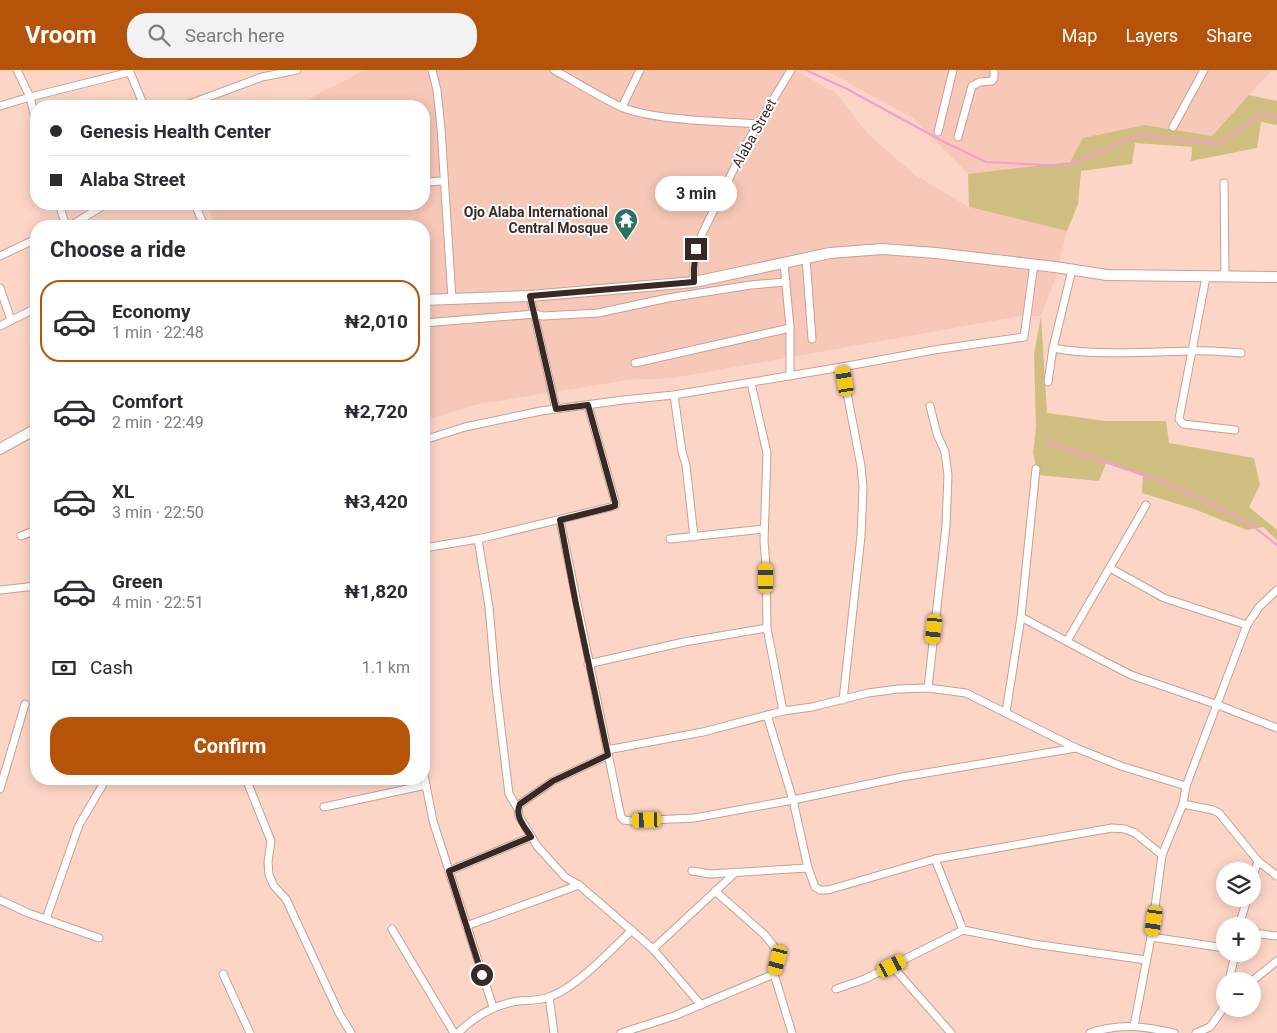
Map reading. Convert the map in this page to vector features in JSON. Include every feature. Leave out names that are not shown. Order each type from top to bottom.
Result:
[{"type":"main road","points":[[430,300],[530,296],[694,282],[830,253],[882,249],[1034,264],[1107,275],[1277,277]]},
{"type":"main road","points":[[0,449],[30,432]]},
{"type":"street","points":[[17,70],[31,100]]},
{"type":"street","points":[[200,100],[262,77],[296,70]]},
{"type":"street","points":[[432,70],[437,90],[452,299]]},
{"type":"street","points":[[554,70],[622,107],[641,113],[758,124]]},
{"type":"street","points":[[622,107],[640,70]]},
{"type":"street","name":"Alaba Street","points":[[694,282],[696,249],[735,166],[791,70]]},
{"type":"street","points":[[938,132],[953,70]]},
{"type":"street","points":[[958,137],[972,86],[980,82],[992,81],[994,70]]},
{"type":"street","points":[[1172,127],[1204,70]]},
{"type":"street","points":[[0,106],[130,71],[142,100]]},
{"type":"street","points":[[430,182],[444,181]]},
{"type":"street","points":[[1224,183],[1225,276]]},
{"type":"street","points":[[80,220],[96,210]]},
{"type":"street","points":[[0,256],[30,242]]},
{"type":"street","points":[[806,258],[812,339]]},
{"type":"street","points":[[784,263],[790,328],[790,376]]},
{"type":"street","points":[[430,438],[465,427],[540,411],[674,395],[934,350],[1024,337],[1034,264]]},
{"type":"street","points":[[1048,382],[1053,348],[1070,270]]},
{"type":"street","points":[[1206,277],[1180,422],[1183,424],[1235,430]]},
{"type":"street","points":[[430,323],[535,314],[543,316],[598,313],[668,298],[751,285],[786,282]]},
{"type":"street","points":[[0,288],[11,320]]},
{"type":"street","points":[[530,296],[556,409]]},
{"type":"street","points":[[0,326],[30,311]]},
{"type":"street","points":[[635,363],[790,328]]},
{"type":"street","points":[[1053,348],[1070,351],[1146,352],[1193,350],[1241,353]]},
{"type":"street","points":[[842,367],[861,466],[863,488],[861,536],[842,700]]},
{"type":"street","points":[[751,382],[766,452],[764,529],[768,628],[783,711]]},
{"type":"street","points":[[674,395],[682,452],[686,465],[694,537]]},
{"type":"street","points":[[430,547],[478,539],[615,506],[588,405]]},
{"type":"street","points":[[928,688],[946,526],[948,476],[945,452],[937,434],[930,406]]},
{"type":"street","points":[[1006,712],[1021,617],[1036,469]]},
{"type":"street","points":[[1067,641],[1146,505]]},
{"type":"street","points":[[560,520],[588,664],[621,816],[624,820],[694,818],[902,777],[1076,748]]},
{"type":"street","points":[[670,539],[764,529]]},
{"type":"street","points":[[21,536],[30,532]]},
{"type":"street","points":[[478,539],[489,607],[496,687],[511,800],[518,809],[519,816],[531,837],[565,877],[579,885],[653,949],[701,1005]]},
{"type":"street","points":[[1110,568],[1164,598],[1247,625]]},
{"type":"street","points":[[0,590],[30,587]]},
{"type":"street","points":[[1134,1026],[1151,937],[1162,856],[1183,804],[1186,786],[1247,625],[1259,607],[1277,590]]},
{"type":"street","points":[[1021,617],[1131,675],[1218,704],[1277,728]]},
{"type":"street","points":[[588,664],[684,642],[768,628]]},
{"type":"street","points":[[518,809],[520,804],[553,781],[608,752],[703,732],[783,711],[812,707],[898,688],[928,688],[966,693],[1076,748],[1121,766],[1186,786]]},
{"type":"street","points":[[0,789],[25,704]]},
{"type":"street","points":[[767,715],[793,800],[808,868],[815,887],[820,890],[828,890],[935,859],[1112,828],[1126,828],[1135,833],[1162,856]]},
{"type":"street","points":[[46,919],[79,825],[103,785]]},
{"type":"street","points":[[248,785],[271,840],[268,851],[269,875],[274,886],[286,899],[339,1013],[351,1033]]},
{"type":"street","points":[[324,806],[426,785],[433,821],[493,1007]]},
{"type":"street","points":[[1183,804],[1219,813],[1258,861],[1277,876]]},
{"type":"street","points":[[449,871],[531,837]]},
{"type":"street","points":[[935,859],[964,930]]},
{"type":"street","points":[[692,871],[710,874],[808,868]]},
{"type":"street","points":[[653,949],[735,873]]},
{"type":"street","points":[[466,926],[579,885]]},
{"type":"street","points":[[715,891],[764,934],[775,948],[778,960],[774,974],[792,1033]]},
{"type":"street","points":[[0,900],[100,938]]},
{"type":"street","points":[[392,929],[454,1033]]},
{"type":"street","points":[[458,1033],[471,1021],[493,1007],[511,1002],[549,997],[568,986],[591,969],[632,930]]},
{"type":"street","points":[[836,989],[865,979],[964,930],[1034,944],[1146,960]]},
{"type":"street","points":[[1261,934],[1277,936]]},
{"type":"street","points":[[1151,937],[1216,947]]},
{"type":"street","points":[[1261,974],[1277,961]]},
{"type":"street","points":[[892,966],[951,1033]]},
{"type":"street","points":[[223,974],[250,1033]]},
{"type":"street","points":[[620,1033],[641,1030],[774,974]]},
{"type":"street","points":[[549,997],[554,1033]]},
{"type":"street","points":[[1196,1033],[1210,1027],[1218,1017]]},
{"type":"street","points":[[1090,1033],[1134,1026],[1174,1033]]},
{"type":"shaded area","points":[[364,70],[795,70],[836,93],[869,135],[915,175],[969,207],[1067,231],[1055,280],[1041,316],[1021,316],[673,378],[628,380],[475,405],[430,419],[430,220],[213,220],[209,210],[430,210],[430,100],[308,100]]},
{"type":"shaded area","points":[[825,70],[1272,70],[1212,136],[1145,125],[1070,162],[968,174],[914,119]]},
{"type":"shaded area","points":[[1249,95],[1277,101],[1277,125],[1261,122],[1257,148],[1191,161],[1192,147],[1135,143],[1132,164],[1081,171],[1078,204],[1067,231],[969,207],[968,174],[1070,162],[1083,138],[1145,125],[1212,136]]},
{"type":"shaded area","points":[[1041,316],[1047,413],[1106,421],[1166,421],[1169,443],[1254,458],[1260,485],[1249,507],[1277,530],[1277,540],[1263,527],[1247,530],[1194,509],[1142,493],[1143,475],[1106,463],[1099,481],[1038,475],[1033,453],[1036,427],[1034,354]]},
{"type":"waterway","points":[[806,70],[847,89],[944,142],[986,162],[1066,166],[1138,135],[1219,144],[1261,114],[1277,117]]},
{"type":"waterway","points":[[1045,441],[1177,487],[1249,523],[1277,545]]},
{"type":"place","name":"Ojo Alaba International Central Mosque","points":[[626,241]]},
{"type":"route","points":[[482,975],[449,871],[531,837],[519,816],[518,809],[520,804],[553,781],[608,755],[560,520],[612,507],[615,506],[615,502],[588,405],[556,409],[530,296],[694,282],[696,249]]}]
